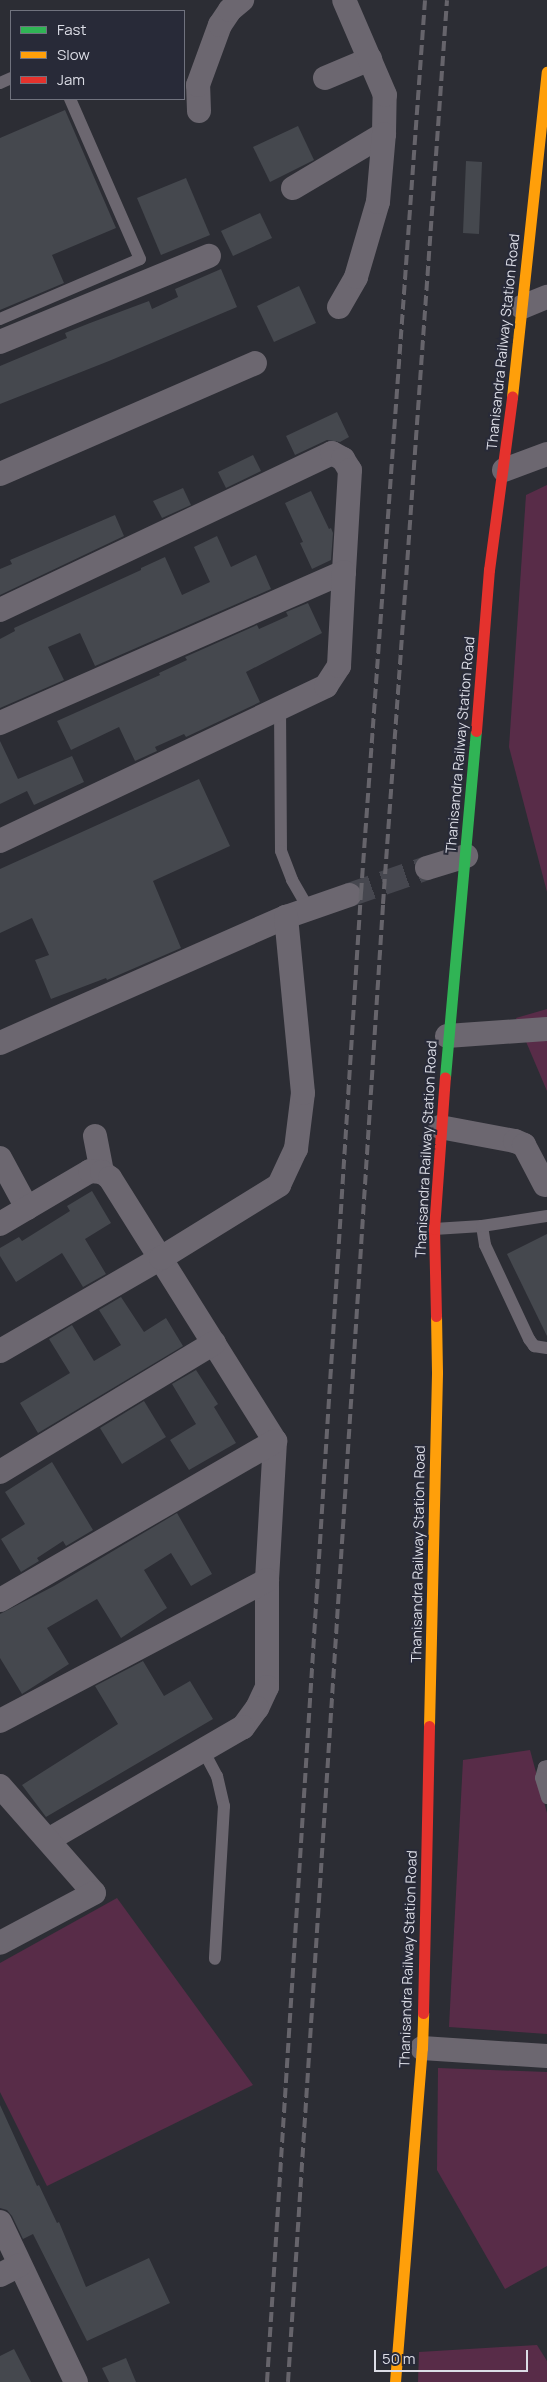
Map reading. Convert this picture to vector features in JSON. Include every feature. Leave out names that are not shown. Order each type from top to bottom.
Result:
[{"type":"street","points":[[199,111],[198,85],[220,25],[230,10],[242,0]]},
{"type":"street","points":[[339,307],[356,277],[378,202],[384,134],[385,95],[344,0]]},
{"type":"street","points":[[326,78],[370,59]]},
{"type":"street","name":"Thanisandra Railway Station Road","points":[[395,2382],[422,2048],[437,1372],[434,1229],[440,1127],[466,856],[489,570],[504,470],[522,307],[544,146],[547,72]]},
{"type":"street","points":[[293,188],[384,134]]},
{"type":"street","points":[[0,342],[209,256]]},
{"type":"street","points":[[522,307],[547,297]]},
{"type":"street","points":[[0,474],[255,363]]},
{"type":"street","points":[[0,610],[332,453],[343,459],[350,470],[339,666],[326,686],[0,841]]},
{"type":"street","points":[[504,470],[547,454]]},
{"type":"street","points":[[0,723],[344,572]]},
{"type":"street","points":[[427,868],[466,856]]},
{"type":"street","points":[[0,1043],[286,917],[349,895]]},
{"type":"street","points":[[0,1351],[161,1258],[279,1185],[296,1149],[304,1093],[286,917]]},
{"type":"street","points":[[448,1036],[547,1029]]},
{"type":"street","points":[[440,1127],[514,1141],[524,1146],[545,1185]]},
{"type":"street","points":[[95,1136],[102,1172]]},
{"type":"street","points":[[0,1158],[27,1208]]},
{"type":"street","points":[[0,1224],[90,1171],[102,1172],[110,1178],[275,1441],[267,1580],[267,1687],[257,1708],[243,1727],[48,1840]]},
{"type":"street","points":[[0,1472],[214,1343]]},
{"type":"street","points":[[0,1600],[275,1441]]},
{"type":"street","points":[[0,1721],[267,1580]]},
{"type":"street","points":[[0,1786],[94,1893],[0,1943]]},
{"type":"street","points":[[422,2048],[547,2056]]},
{"type":"street","points":[[0,2222],[10,2270],[76,2382]]},
{"type":"lane","points":[[0,319],[140,259],[70,100]]},
{"type":"lane","points":[[280,708],[281,851],[292,880],[309,909]]},
{"type":"lane","points":[[434,1229],[482,1226],[547,1216]]},
{"type":"lane","points":[[482,1226],[485,1245],[529,1339],[534,1346],[547,1348]]},
{"type":"lane","points":[[202,1750],[217,1776],[224,1806],[214,1959]]},
{"type":"lane","points":[[547,1766],[544,1766],[541,1778],[547,1798]]},
{"type":"shaded area","points":[[547,485],[547,892],[509,747],[526,495]]},
{"type":"shaded area","points":[[547,1009],[547,1091],[516,1018]]},
{"type":"shaded area","points":[[530,1750],[547,1813],[547,2034],[449,2027],[463,1760]]},
{"type":"shaded area","points":[[117,1898],[253,2085],[47,2186],[0,2092],[0,1963]]},
{"type":"shaded area","points":[[438,2068],[547,2072],[547,2266],[505,2289],[437,2170]]},
{"type":"shaded area","points":[[537,2345],[547,2361],[547,2382],[418,2382],[419,2352]]},
{"type":"building","points":[[65,110],[116,228],[52,255],[64,283],[0,310],[0,138]]},
{"type":"building","points":[[298,126],[314,160],[270,182],[253,147]]},
{"type":"building","points":[[466,161],[482,162],[479,234],[463,233]]},
{"type":"building","points":[[186,178],[210,235],[161,255],[137,198]]},
{"type":"building","points":[[260,213],[272,238],[233,256],[221,231]]},
{"type":"building","points":[[221,269],[237,307],[0,404],[0,366],[67,338],[65,333],[90,323],[149,301],[152,309],[178,297],[175,289]]},
{"type":"building","points":[[299,286],[316,323],[274,342],[257,306]]},
{"type":"building","points":[[337,412],[349,437],[340,442],[327,440],[295,455],[286,436]]},
{"type":"building","points":[[253,455],[261,471],[226,488],[218,472]]},
{"type":"building","points":[[183,488],[191,505],[162,518],[153,501]]},
{"type":"building","points":[[311,491],[329,529],[331,528],[333,533],[331,560],[312,569],[300,543],[303,542],[285,503]]},
{"type":"building","points":[[115,515],[124,536],[0,595],[0,569],[12,564],[10,560]]},
{"type":"building","points":[[217,536],[231,567],[256,555],[271,589],[95,666],[80,633],[48,647],[64,680],[0,708],[0,639],[15,631],[14,628],[141,570],[141,568],[165,557],[182,595],[210,582],[194,547]]},
{"type":"building","points":[[308,603],[322,633],[246,672],[260,702],[186,737],[184,734],[155,747],[157,751],[135,761],[119,727],[71,750],[57,721],[160,675],[159,673],[187,660],[185,657],[257,625],[259,629],[288,616],[286,612]]},
{"type":"building","points":[[0,741],[18,779],[72,756],[84,782],[34,805],[27,791],[0,804]]},
{"type":"building","points":[[199,779],[230,846],[153,881],[181,948],[107,980],[106,978],[51,999],[35,960],[49,955],[32,918],[0,933],[0,869]]},
{"type":"building","points":[[92,1191],[111,1223],[85,1239],[106,1274],[83,1287],[62,1253],[16,1282],[0,1256],[0,1248],[19,1237],[22,1241],[70,1211],[67,1206]]},
{"type":"building","points":[[547,1234],[547,1336],[507,1254]]},
{"type":"building","points":[[121,1297],[144,1332],[166,1318],[183,1346],[38,1433],[20,1403],[70,1373],[49,1339],[72,1325],[94,1361],[121,1345],[99,1310]]},
{"type":"building","points":[[196,1370],[218,1404],[214,1407],[236,1443],[189,1470],[170,1440],[196,1424],[172,1384]]},
{"type":"building","points":[[144,1401],[166,1437],[122,1464],[100,1428]]},
{"type":"building","points":[[52,1462],[93,1530],[66,1546],[63,1541],[37,1558],[39,1561],[21,1572],[1,1539],[25,1524],[5,1492]]},
{"type":"building","points":[[177,1513],[212,1574],[191,1586],[171,1553],[144,1570],[167,1608],[121,1638],[97,1599],[47,1628],[69,1664],[22,1694],[0,1658],[0,1614],[54,1586]]},
{"type":"building","points":[[143,1661],[164,1696],[190,1681],[213,1719],[46,1817],[22,1785],[118,1724],[95,1686]]},
{"type":"building","points":[[0,2105],[37,2186],[39,2185],[57,2223],[59,2222],[86,2287],[149,2258],[170,2303],[87,2341],[33,2234],[23,2239],[12,2216],[7,2210],[0,2208]]},
{"type":"building","points":[[14,2349],[31,2382],[0,2382],[0,2356]]},
{"type":"building","points":[[126,2358],[136,2382],[109,2382],[102,2368]]},
{"type":"tunnel","points":[[349,895],[427,868]]},
{"type":"railway","points":[[267,2382],[361,893],[425,0]]},
{"type":"railway","points":[[288,2382],[383,904],[447,0]]},
{"type":"traffic: fast","points":[[445,1077],[476,731]]},
{"type":"traffic: slow","points":[[512,397],[547,72]]},
{"type":"traffic: slow","points":[[429,1726],[437,1372],[436,1316]]},
{"type":"traffic: slow","points":[[395,2382],[422,2048],[423,2013]]},
{"type":"traffic: jam","points":[[476,731],[489,570],[512,397]]},
{"type":"traffic: jam","points":[[436,1316],[434,1229],[445,1077]]},
{"type":"traffic: jam","points":[[423,2013],[429,1726]]}]
